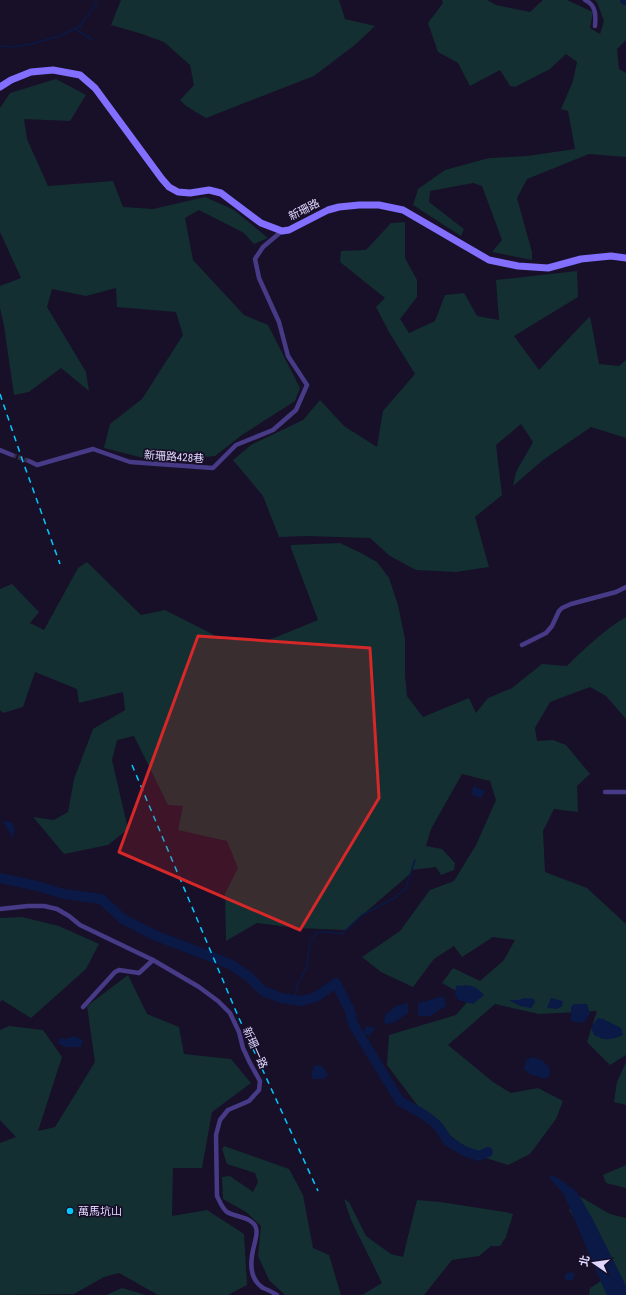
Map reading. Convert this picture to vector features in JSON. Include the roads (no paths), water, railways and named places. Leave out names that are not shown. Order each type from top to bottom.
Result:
[{"type":"street","points":[[585,0],[589,2],[596,13],[595,26]]},
{"type":"street","name":"新珊路","points":[[0,87],[11,80],[31,72],[53,70],[80,75],[95,88],[169,187],[178,192],[190,193],[209,190],[220,193],[261,223],[282,231],[289,230],[328,210],[339,207],[379,205],[402,210],[489,260],[518,266],[548,268],[581,259],[612,256],[626,258]]},
{"type":"street","name":"新珊路428巷","points":[[29,461],[37,465],[93,448],[130,462],[213,468],[236,445],[273,430],[296,410],[307,384],[288,356],[279,322],[259,278],[255,258],[263,247],[282,231]]},
{"type":"street","points":[[0,450],[12,455]]},
{"type":"street","points":[[522,645],[546,633],[552,626],[562,608],[571,604],[616,592],[626,587]]},
{"type":"street","points":[[605,792],[626,792]]},
{"type":"street","name":"新珊一路","points":[[0,910],[28,906],[44,906],[57,909],[86,928],[153,960],[199,987],[218,1001],[230,1013],[239,1032],[243,1048],[260,1082],[259,1090],[249,1101],[228,1110],[220,1120],[216,1135],[217,1196],[221,1205],[226,1211],[232,1215],[253,1223],[256,1228],[251,1260],[253,1276],[263,1287],[277,1295]]},
{"type":"street","points":[[83,1007],[115,972],[119,970],[139,973],[153,960]]},
{"type":"water","points":[[473,786],[485,791],[481,798],[472,795]]},
{"type":"water","points":[[3,820],[12,823],[15,831],[12,838],[5,825]]},
{"type":"water","points":[[456,986],[472,986],[484,995],[473,1004],[458,1000],[455,995]]},
{"type":"water","points":[[444,996],[446,1006],[430,1016],[418,1016],[418,1003]]},
{"type":"water","points":[[525,998],[534,999],[535,1002],[531,1008],[520,1006],[509,1000],[518,1000]]},
{"type":"water","points":[[551,998],[563,1001],[562,1006],[557,1009],[547,1008]]},
{"type":"water","points":[[408,1003],[408,1013],[393,1023],[384,1024],[385,1015],[396,1006]]},
{"type":"water","points":[[574,1004],[587,1004],[590,1014],[583,1023],[571,1021],[571,1007]]},
{"type":"water","points":[[598,1018],[621,1028],[623,1035],[608,1039],[594,1035],[591,1027]]},
{"type":"water","points":[[366,1026],[376,1028],[369,1036],[364,1033]]},
{"type":"water","points":[[74,1036],[83,1040],[81,1047],[65,1047],[58,1043],[60,1038],[66,1039]]},
{"type":"water","points":[[533,1057],[543,1061],[549,1067],[550,1073],[547,1079],[531,1075],[524,1069],[526,1060]]},
{"type":"water","points":[[316,1065],[322,1066],[328,1075],[324,1079],[313,1079],[312,1071]]},
{"type":"water","points":[[550,1175],[558,1178],[577,1192],[592,1218],[624,1282],[626,1287],[626,1295],[607,1295],[564,1195],[552,1181]]},
{"type":"water","points":[[569,1272],[575,1273],[573,1280],[565,1280],[565,1274]]},
{"type":"waterway","points":[[0,46],[12,47],[31,44],[60,36],[80,26],[96,4],[96,0]]},
{"type":"waterway","points":[[75,29],[93,40]]},
{"type":"waterway","points":[[294,1000],[298,983],[307,967],[310,940],[318,932],[342,934],[362,915],[396,897],[406,888],[415,860]]},
{"type":"waterway","points":[[0,878],[37,886],[64,894],[101,899],[123,919],[154,935],[230,964],[248,976],[263,991],[281,998],[301,1001],[316,997],[336,983],[350,1011],[353,1024],[400,1101],[426,1116],[438,1126],[448,1141],[464,1151],[479,1156],[488,1152]]},
{"type":"tunnel","points":[[12,455],[29,461]]},
{"type":"railway","points":[[0,394],[60,564]]},
{"type":"railway","points":[[132,765],[238,1016],[318,1191]]},
{"type":"place","name":"萬馬坑山","points":[[70,1211]]}]
